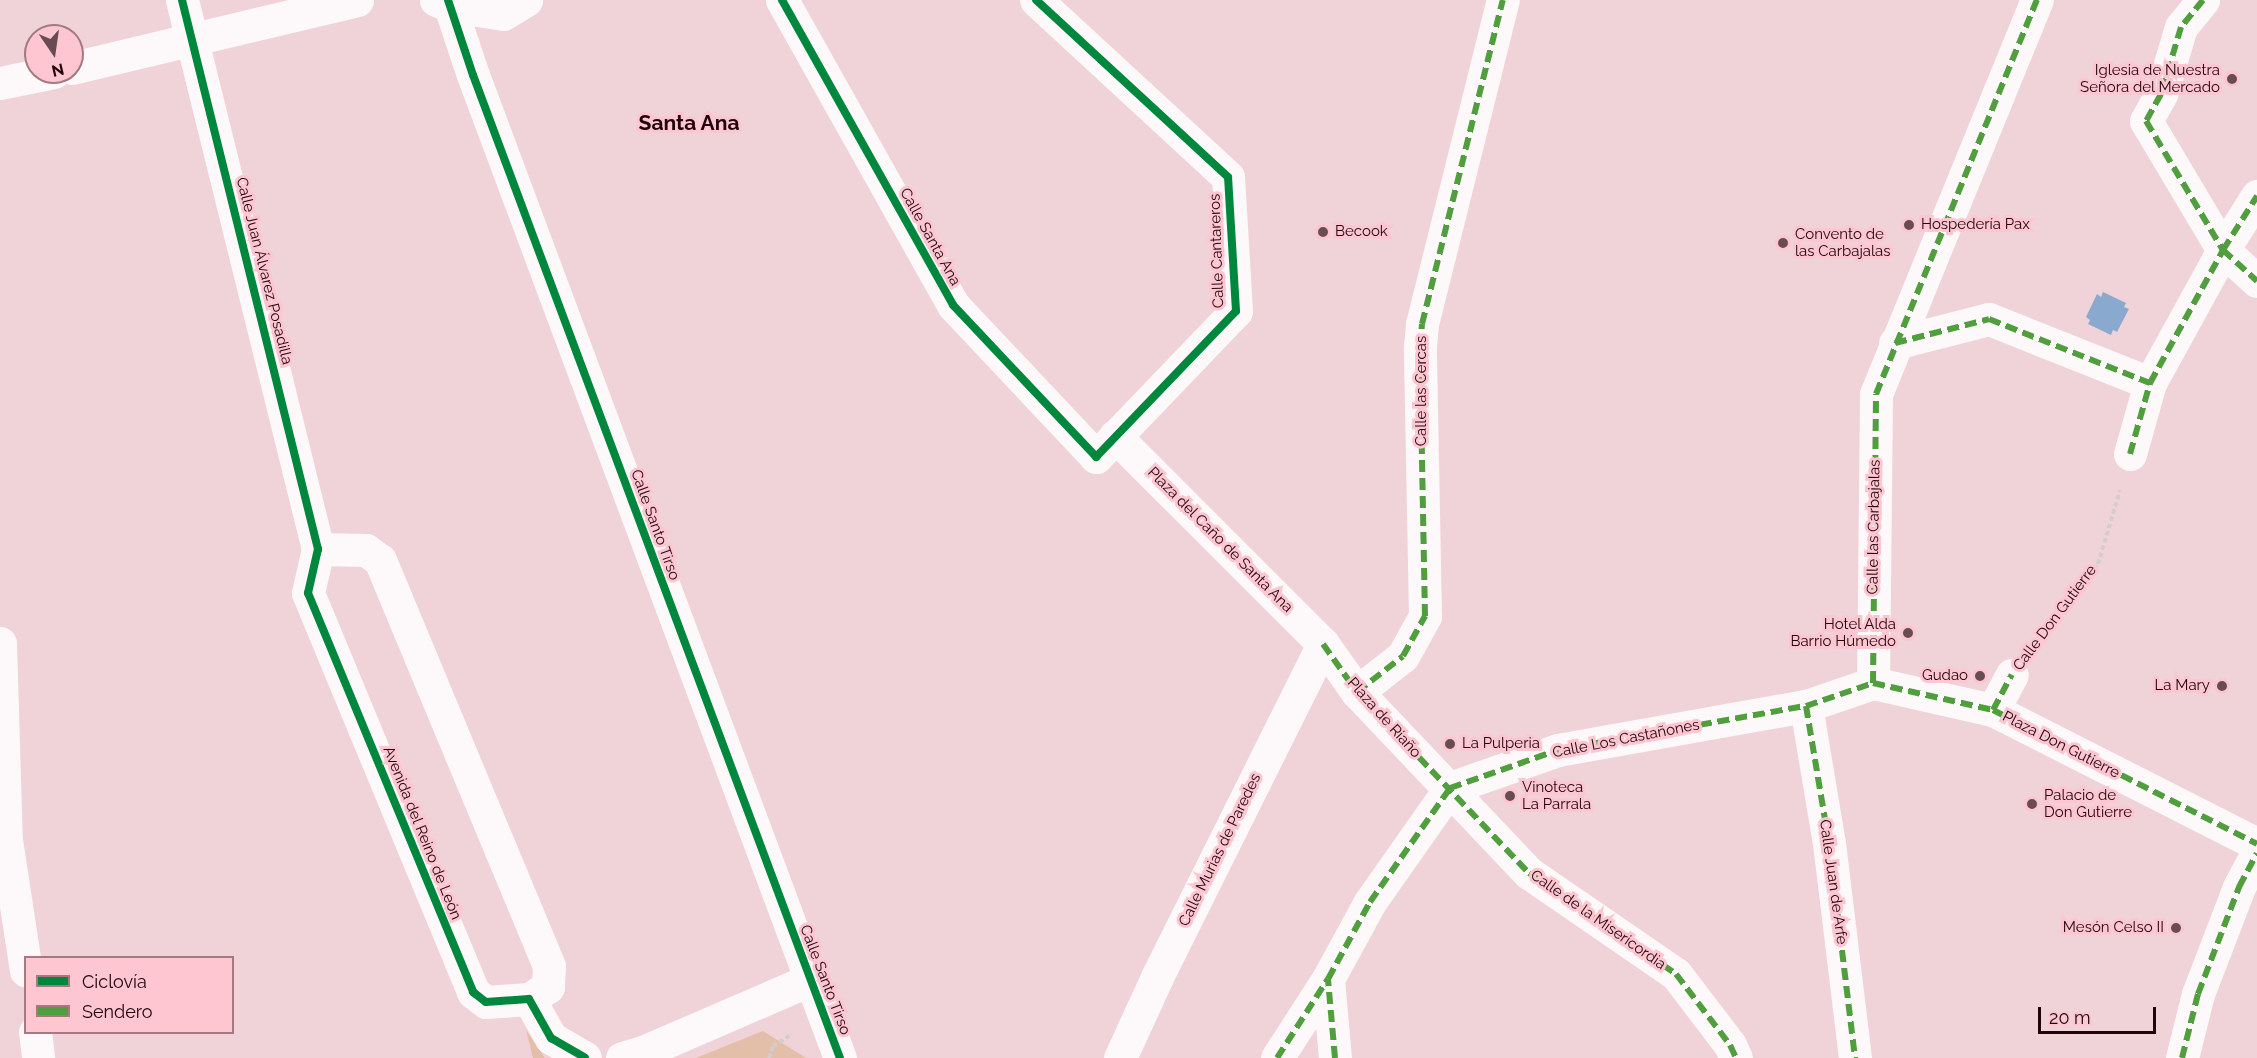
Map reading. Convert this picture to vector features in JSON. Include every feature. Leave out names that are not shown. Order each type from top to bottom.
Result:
[{"type":"street","name":"Calle Juan Álvarez Posadilla","points":[[182,0],[318,549]]},
{"type":"street","points":[[84,65],[357,0]]},
{"type":"street","points":[[445,2],[502,14],[526,0]]},
{"type":"street","name":"Calle Santa Ana","points":[[782,0],[953,305],[1106,447]]},
{"type":"street","name":"Calle Cantareros","points":[[1036,0],[1228,177],[1236,311],[1106,447]]},
{"type":"street","name":"Calle las Cercas","points":[[1357,692],[1403,656],[1425,616],[1420,347],[1422,324],[1503,0]]},
{"type":"street","name":"Calle las Carbajalas","points":[[1873,683],[1876,394],[2037,0]]},
{"type":"street","points":[[2203,0],[2181,27],[2161,94],[2146,121],[2223,250],[2257,280]]},
{"type":"street","name":"Calle Santo Tirso","points":[[445,2],[840,1058]]},
{"type":"street","points":[[0,83],[24,78]]},
{"type":"street","points":[[2130,454],[2150,383],[2223,250],[2256,197]]},
{"type":"street","points":[[1889,358],[1989,319],[2150,383]]},
{"type":"street","name":"Plaza del Caño de Santa Ana","points":[[1106,447],[1323,644]]},
{"type":"street","points":[[318,549],[366,550],[380,560],[549,966],[548,987],[530,999],[550,1038],[585,1058]]},
{"type":"street","name":"Avenida del Reino de León","points":[[318,549],[308,593],[473,992],[486,1002],[530,999]]},
{"type":"street","points":[[0,643],[3,845],[24,959]]},
{"type":"street","name":"Plaza de Riaño","points":[[1323,644],[1357,692],[1450,788]]},
{"type":"street","name":"Calle Murias de Paredes","points":[[1120,1058],[1162,967],[1323,644]]},
{"type":"street","name":"Calle Don Gutierre","points":[[1993,710],[2012,675]]},
{"type":"street","name":"Calle Los Castañones","points":[[1450,788],[1558,750],[1806,706],[1873,683]]},
{"type":"street","name":"Plaza Don Gutierre","points":[[1873,683],[1993,710],[2257,844]]},
{"type":"street","name":"Calle Juan de Arfe","points":[[1806,706],[1829,843],[1855,1058]]},
{"type":"street","points":[[1277,1058],[1328,979],[1370,902],[1450,788]]},
{"type":"street","name":"Calle de la Misericordia","points":[[1450,788],[1529,873],[1676,974],[1736,1058]]},
{"type":"street","points":[[2182,1058],[2198,994],[2239,887],[2257,853]]},
{"type":"street","points":[[1328,979],[1335,1058]]},
{"type":"street","points":[[621,1058],[644,1052],[809,980]]},
{"type":"street","points":[[35,1034],[38,1058]]},
{"type":"shaded area","points":[[526,1030],[545,1058],[533,1058]]},
{"type":"shaded area","points":[[763,1031],[806,1058],[696,1058]]},
{"type":"water","points":[[2103,292],[2126,303],[2124,307],[2129,309],[2117,332],[2113,330],[2111,335],[2088,324],[2090,320],[2086,317],[2097,294],[2101,297]]},
{"type":"marked path","points":[[1357,692],[1403,656],[1425,616],[1420,347],[1422,324],[1503,0]]},
{"type":"marked path","points":[[1873,683],[1876,394],[2037,0]]},
{"type":"marked path","points":[[2203,0],[2181,27],[2161,94],[2146,121],[2223,250],[2257,281]]},
{"type":"marked path","points":[[2130,454],[2150,383],[2223,250],[2257,196]]},
{"type":"marked path","points":[[1895,343],[1989,319],[2150,383]]},
{"type":"marked path","points":[[1323,644],[1357,692],[1529,873],[1676,974],[1730,1045],[1736,1058]]},
{"type":"marked path","points":[[1993,710],[2012,675]]},
{"type":"marked path","points":[[1873,683],[1993,710],[2257,844]]},
{"type":"marked path","points":[[1450,788],[1558,750],[1806,706],[1873,683]]},
{"type":"marked path","points":[[1806,706],[1829,843],[1855,1058]]},
{"type":"marked path","points":[[1335,1058],[1328,979],[1370,902],[1450,788]]},
{"type":"marked path","points":[[2182,1058],[2198,994],[2239,887],[2257,853]]},
{"type":"marked path","points":[[1277,1058],[1328,979]]},
{"type":"cycle path","points":[[182,0],[318,549],[308,593],[473,992],[486,1002],[529,999],[551,1038],[585,1058]]},
{"type":"cycle path","points":[[448,0],[473,75],[840,1058]]},
{"type":"cycle path","points":[[782,0],[953,305],[1096,457],[1236,311],[1228,177],[1036,0]]},
{"type":"place","name":"Iglesia de Nuestra Señora del Mercado","points":[[2232,79]]},
{"type":"place","name":"Hospedería Pax","points":[[1909,225]]},
{"type":"place","name":"Becook","points":[[1323,232]]},
{"type":"place","name":"Convento de las Carbajalas","points":[[1783,243]]},
{"type":"place","name":"Hotel Alda Barrio Húmedo","points":[[1908,633]]},
{"type":"place","name":"Gudao","points":[[1980,676]]},
{"type":"place","name":"La Mary","points":[[2222,686]]},
{"type":"place","name":"La Pulperia","points":[[1450,744]]},
{"type":"place","name":"Vinoteca La Parrala","points":[[1510,796]]},
{"type":"place","name":"Palacio de Don Gutierre","points":[[2032,804]]},
{"type":"place","name":"Mesón Celso II","points":[[2176,928]]},
{"type":"district","name":"Santa Ana","points":[[689,123]]}]
